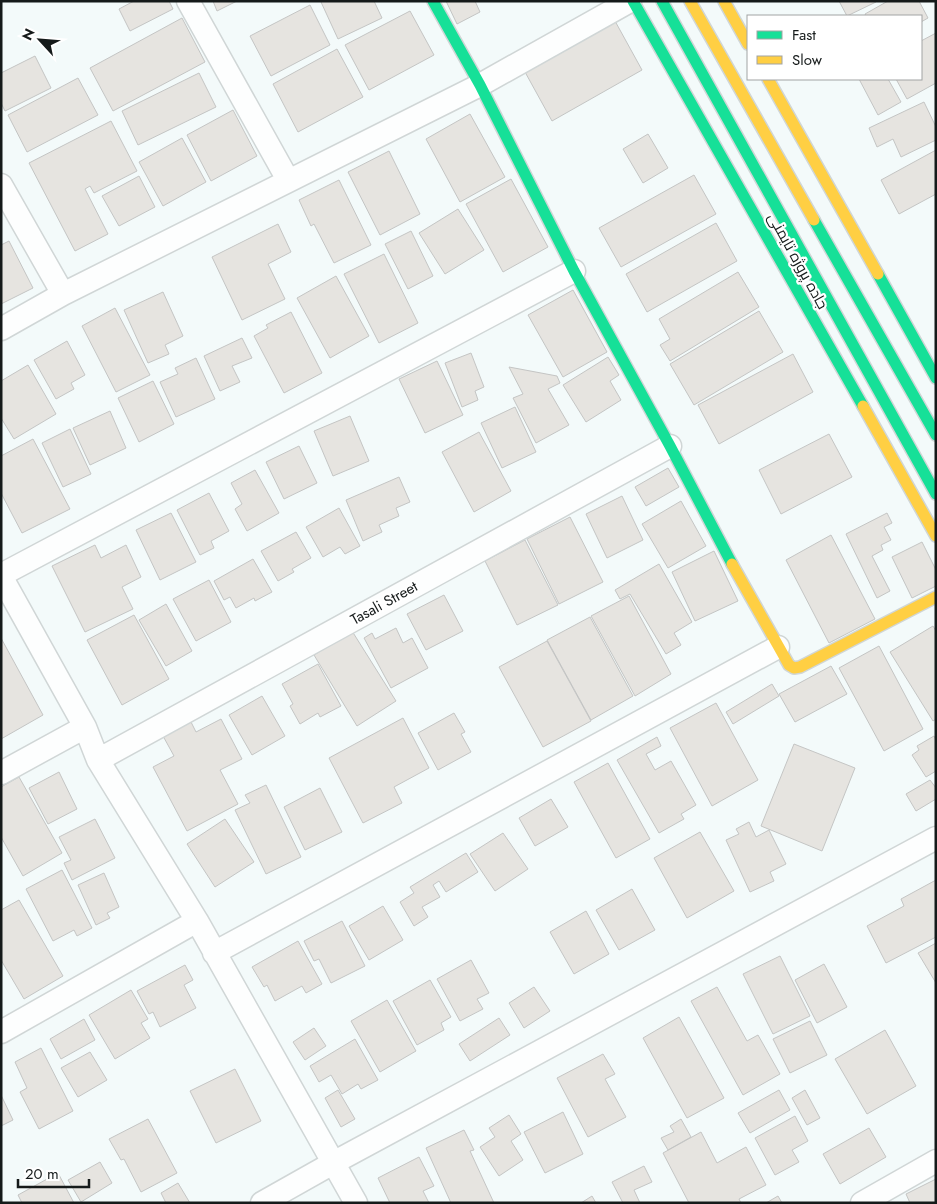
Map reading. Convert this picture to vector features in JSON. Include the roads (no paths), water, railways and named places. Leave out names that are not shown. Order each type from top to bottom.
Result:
[{"type":"street","points":[[188,1],[288,180]]},
{"type":"street","points":[[433,1],[480,85],[574,271],[747,592],[789,665],[794,668],[800,667],[936,597]]},
{"type":"street","points":[[1,329],[64,294],[480,85],[632,1]]},
{"type":"street","name":"جاده پروژه تایمنی","points":[[632,1],[936,536]]},
{"type":"street","name":"جاده پروژه تایمنی","points":[[662,1],[936,494]]},
{"type":"street","points":[[690,1],[936,435]]},
{"type":"street","points":[[724,1],[747,42]]},
{"type":"street","points":[[769,80],[936,378]]},
{"type":"street","points":[[1,185],[64,294]]},
{"type":"street","points":[[356,1203],[197,921],[98,760],[85,727],[1,576],[574,271]]},
{"type":"street","name":"Tasali Street","points":[[98,760],[670,446]]},
{"type":"street","points":[[214,953],[778,647]]},
{"type":"street","points":[[1,773],[85,727]]},
{"type":"street","points":[[262,1203],[936,838]]},
{"type":"street","points":[[1,1032],[197,921]]},
{"type":"street","points":[[862,1203],[936,1161]]}]
